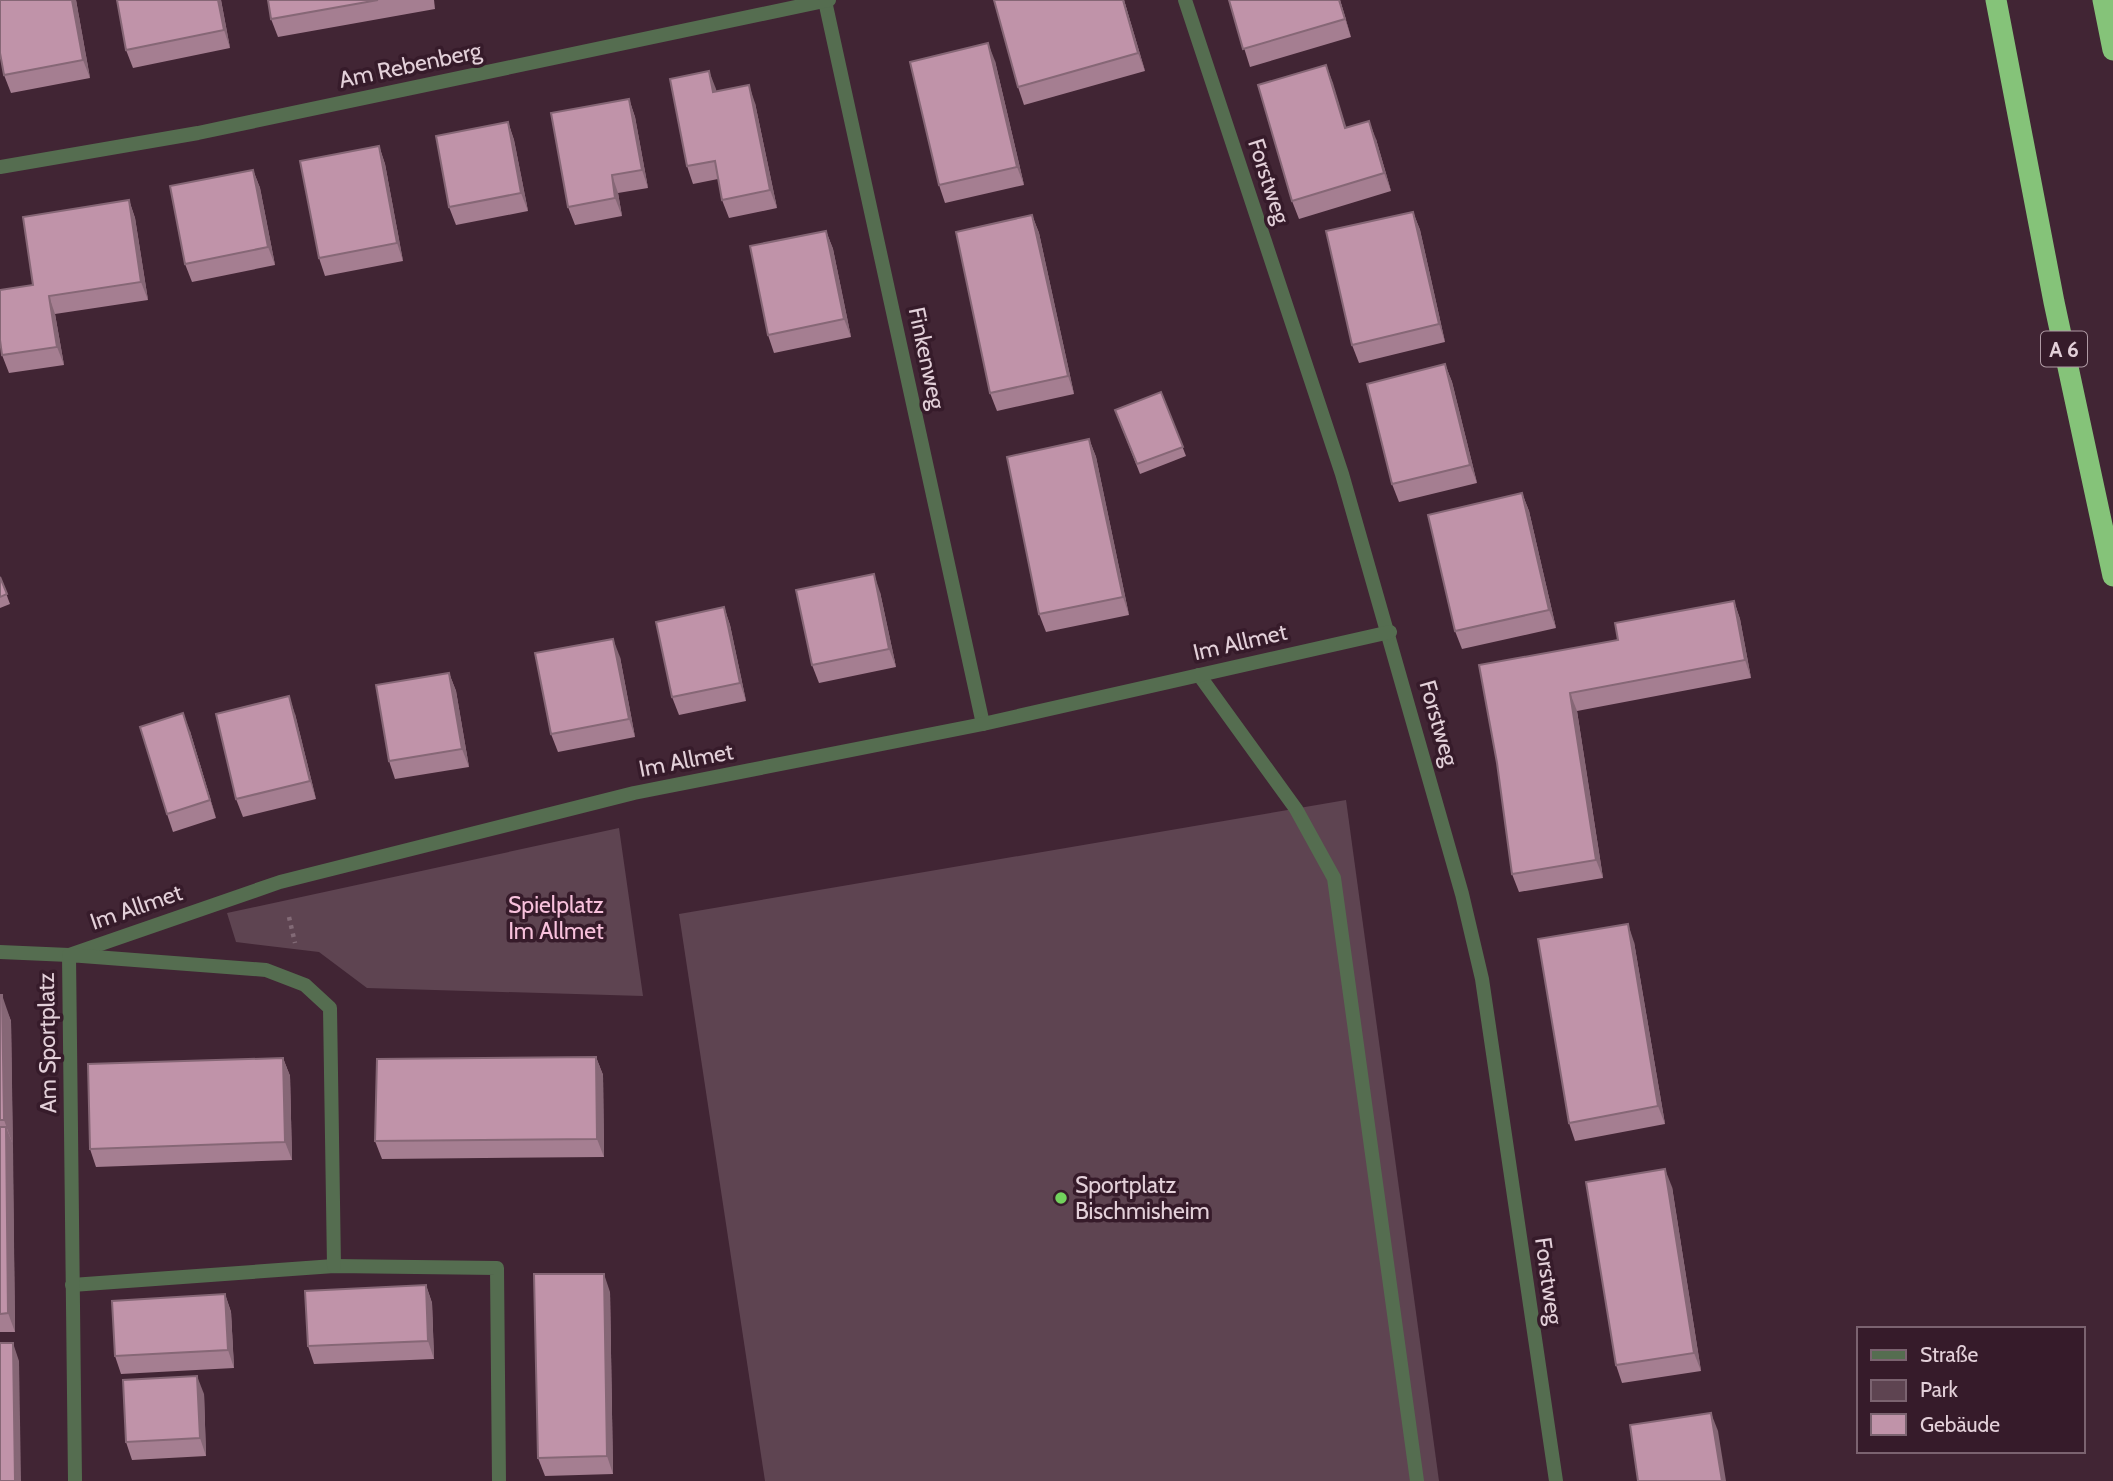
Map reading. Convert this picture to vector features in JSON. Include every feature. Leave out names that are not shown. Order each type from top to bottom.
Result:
[{"type":"highway","name":"A 6","points":[[1996,0],[2054,302],[2113,576]]},
{"type":"highway","points":[[2103,0],[2113,50]]},
{"type":"street","name":"Forstweg","points":[[1185,0],[1342,474],[1439,806],[1482,979],[1556,1481]]},
{"type":"street","name":"Am Rebenberg","points":[[0,167],[198,132],[827,1]]},
{"type":"street","name":"Finkenweg","points":[[827,1],[983,724]]},
{"type":"street","name":"Im Allmet","points":[[0,952],[69,955],[280,882],[634,793],[983,724],[1390,632]]},
{"type":"street","points":[[1199,675],[1296,809],[1334,878],[1418,1481]]},
{"type":"street","name":"Am Sportplatz","points":[[75,1481],[69,955],[266,970],[305,985],[330,1008],[334,1266]]},
{"type":"street","points":[[72,1285],[334,1266],[497,1268],[499,1481]]},
{"type":"path","points":[[280,882],[305,985]]},
{"type":"green space","name":"Sportplatz Bischmisheim","points":[[1346,800],[1439,1481],[765,1481],[679,914]]},
{"type":"green space","name":"Spielplatz Im Allmet","points":[[619,828],[643,996],[367,988],[319,952],[236,942],[227,913]]},
{"type":"building","points":[[0,0],[72,0],[83,60],[4,75],[0,53]]},
{"type":"building","points":[[117,0],[218,0],[224,30],[126,50]]},
{"type":"building","points":[[268,0],[378,0],[271,19]]},
{"type":"building","points":[[994,0],[1123,0],[1138,53],[1018,87]]},
{"type":"building","points":[[1229,0],[1339,0],[1345,19],[1243,49]]},
{"type":"building","points":[[988,43],[1017,167],[939,185],[910,62]]},
{"type":"building","points":[[1326,65],[1345,128],[1369,121],[1384,173],[1292,201],[1258,85]]},
{"type":"building","points":[[709,71],[713,92],[749,85],[770,190],[722,200],[715,161],[687,166],[670,79]]},
{"type":"building","points":[[629,99],[642,170],[612,175],[615,198],[568,207],[551,113]]},
{"type":"building","points":[[508,122],[521,193],[449,207],[436,136]]},
{"type":"building","points":[[379,146],[397,243],[319,258],[300,161]]},
{"type":"building","points":[[253,170],[268,247],[185,264],[170,186]]},
{"type":"building","points":[[129,200],[141,282],[49,296],[57,347],[2,355],[0,290],[33,285],[23,217]]},
{"type":"building","points":[[1413,212],[1439,324],[1352,345],[1326,231]]},
{"type":"building","points":[[1032,215],[1068,376],[990,393],[956,232]]},
{"type":"building","points":[[826,231],[844,319],[768,335],[750,246]]},
{"type":"building","points":[[1445,364],[1470,465],[1392,484],[1367,384]]},
{"type":"building","points":[[1161,392],[1183,447],[1137,464],[1115,410]]},
{"type":"building","points":[[1089,439],[1123,597],[1039,614],[1007,457]]},
{"type":"building","points":[[1522,493],[1549,610],[1455,631],[1428,515]]},
{"type":"building","points":[[874,574],[889,649],[812,665],[796,590]]},
{"type":"building","points":[[0,577],[7,594],[0,597]]},
{"type":"building","points":[[1734,601],[1745,660],[1570,693],[1596,860],[1512,874],[1497,763],[1479,665],[1618,640],[1615,623]]},
{"type":"building","points":[[724,607],[740,683],[672,697],[656,622]]},
{"type":"building","points":[[613,639],[629,719],[551,734],[535,653]]},
{"type":"building","points":[[449,673],[462,749],[389,761],[376,685]]},
{"type":"building","points":[[289,696],[310,781],[236,799],[216,714]]},
{"type":"building","points":[[183,713],[210,800],[167,814],[140,727]]},
{"type":"building","points":[[1628,924],[1658,1106],[1569,1123],[1538,939]]},
{"type":"building","points":[[2,995],[4,1120],[0,1120]]},
{"type":"building","points":[[596,1057],[597,1139],[375,1141],[377,1059]]},
{"type":"building","points":[[283,1058],[285,1142],[90,1149],[88,1064]]},
{"type":"building","points":[[0,1127],[6,1127],[8,1313],[0,1314]]},
{"type":"building","points":[[1665,1169],[1694,1353],[1616,1365],[1586,1182]]},
{"type":"building","points":[[534,1274],[604,1274],[607,1456],[538,1458]]},
{"type":"building","points":[[426,1285],[428,1341],[308,1346],[305,1291]]},
{"type":"building","points":[[225,1294],[228,1350],[115,1356],[112,1301]]},
{"type":"building","points":[[0,1343],[13,1343],[15,1481],[0,1481]]},
{"type":"building","points":[[197,1376],[200,1438],[126,1442],[123,1380]]},
{"type":"building","points":[[1711,1413],[1722,1481],[1638,1481],[1630,1425]]},
{"type":"place","name":"Sportplatz Bischmisheim","points":[[1061,1198]]}]
